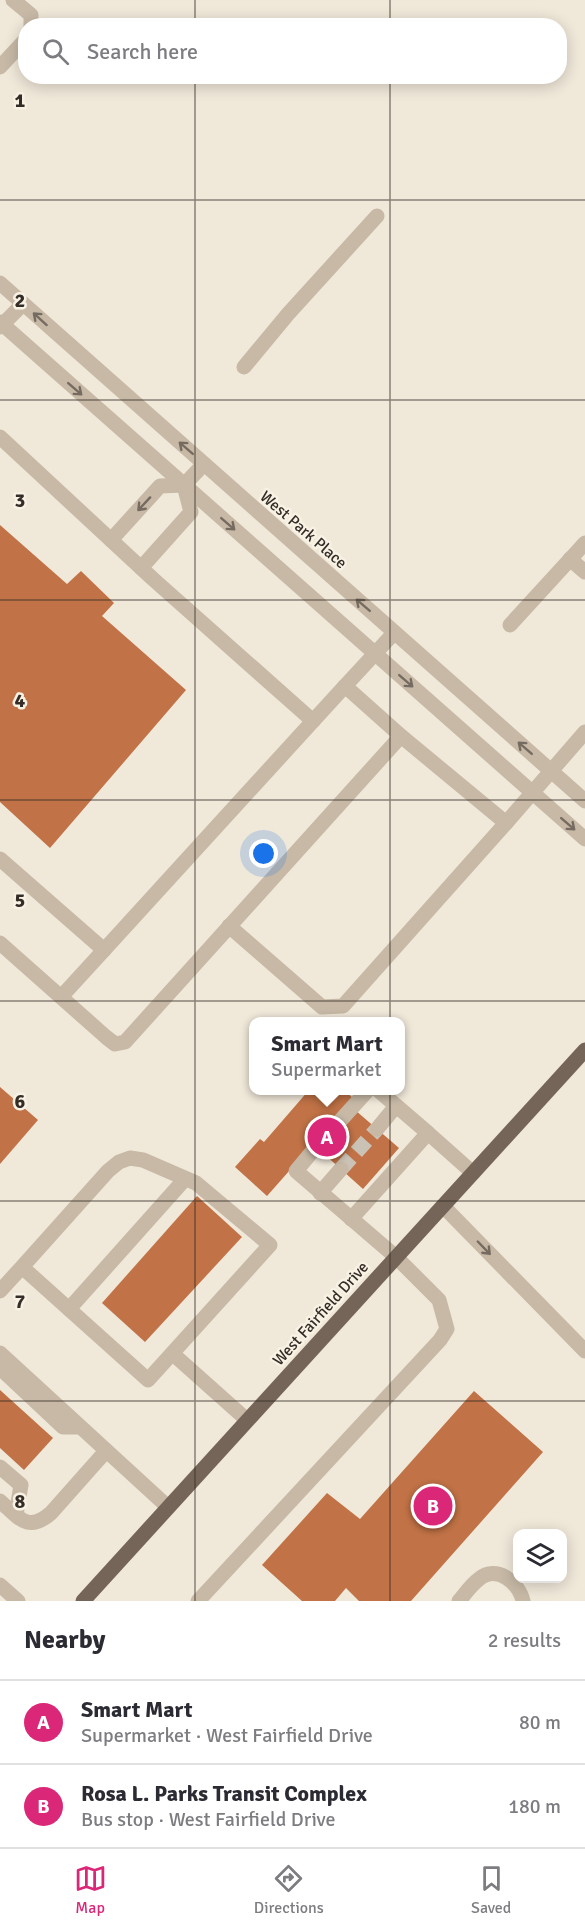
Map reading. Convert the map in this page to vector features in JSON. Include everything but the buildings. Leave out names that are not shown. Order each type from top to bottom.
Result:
[{"type":"main road","name":"West Fairfield Drive","points":[[83,1601],[585,1050]]},
{"type":"street","points":[[13,0],[31,15],[31,18]]},
{"type":"street","points":[[0,67],[18,48]]},
{"type":"street","points":[[244,367],[288,314],[377,216]]},
{"type":"street","name":"West Park Place","points":[[0,283],[585,801]]},
{"type":"street","points":[[23,304],[1,324],[585,838]]},
{"type":"street","points":[[0,437],[141,568],[313,721]]},
{"type":"street","points":[[111,540],[160,486],[184,485],[204,464]]},
{"type":"street","points":[[141,568],[191,512],[184,485]]},
{"type":"street","points":[[510,625],[585,543]]},
{"type":"street","points":[[570,560],[585,572]]},
{"type":"street","points":[[61,998],[394,633]]},
{"type":"street","points":[[345,686],[506,823]]},
{"type":"street","points":[[229,926],[322,1007],[343,1006],[585,732]]},
{"type":"street","points":[[0,943],[115,1044],[125,1042],[401,736]]},
{"type":"street","points":[[0,859],[104,950]]},
{"type":"street","points":[[330,1132],[363,1095]]},
{"type":"street","points":[[384,1095],[473,1173]]},
{"type":"street","points":[[376,1129],[396,1106]]},
{"type":"street","points":[[351,1219],[429,1133]]},
{"type":"street","points":[[198,1601],[432,1349],[447,1329],[439,1300],[396,1257],[296,1171],[316,1147]]},
{"type":"street","points":[[0,1291],[108,1171],[119,1162],[130,1158],[196,1183],[270,1245],[148,1380],[22,1267]]},
{"type":"street","points":[[320,1193],[341,1169]]},
{"type":"street","points":[[69,1309],[185,1179]]},
{"type":"street","points":[[443,1206],[585,1351]]},
{"type":"street","points":[[0,1353],[168,1507]]},
{"type":"street","points":[[173,1354],[247,1420]]},
{"type":"street","points":[[0,1368],[63,1427],[80,1427]]},
{"type":"street","points":[[0,1501],[22,1520],[32,1524],[42,1521],[106,1451]]},
{"type":"street","points":[[0,1467],[21,1485],[16,1515]]},
{"type":"street","points":[[459,1601],[479,1579],[487,1574],[497,1574],[510,1579],[521,1593],[523,1601]]},
{"type":"street","points":[[0,1585],[18,1601]]},
{"type":"tunnel","points":[[341,1169],[377,1129]]},
{"type":"place","name":"Smart Mart","points":[[327,1137]]},
{"type":"place","name":"Rosa L. Parks Transit Complex","points":[[433,1506]]}]
